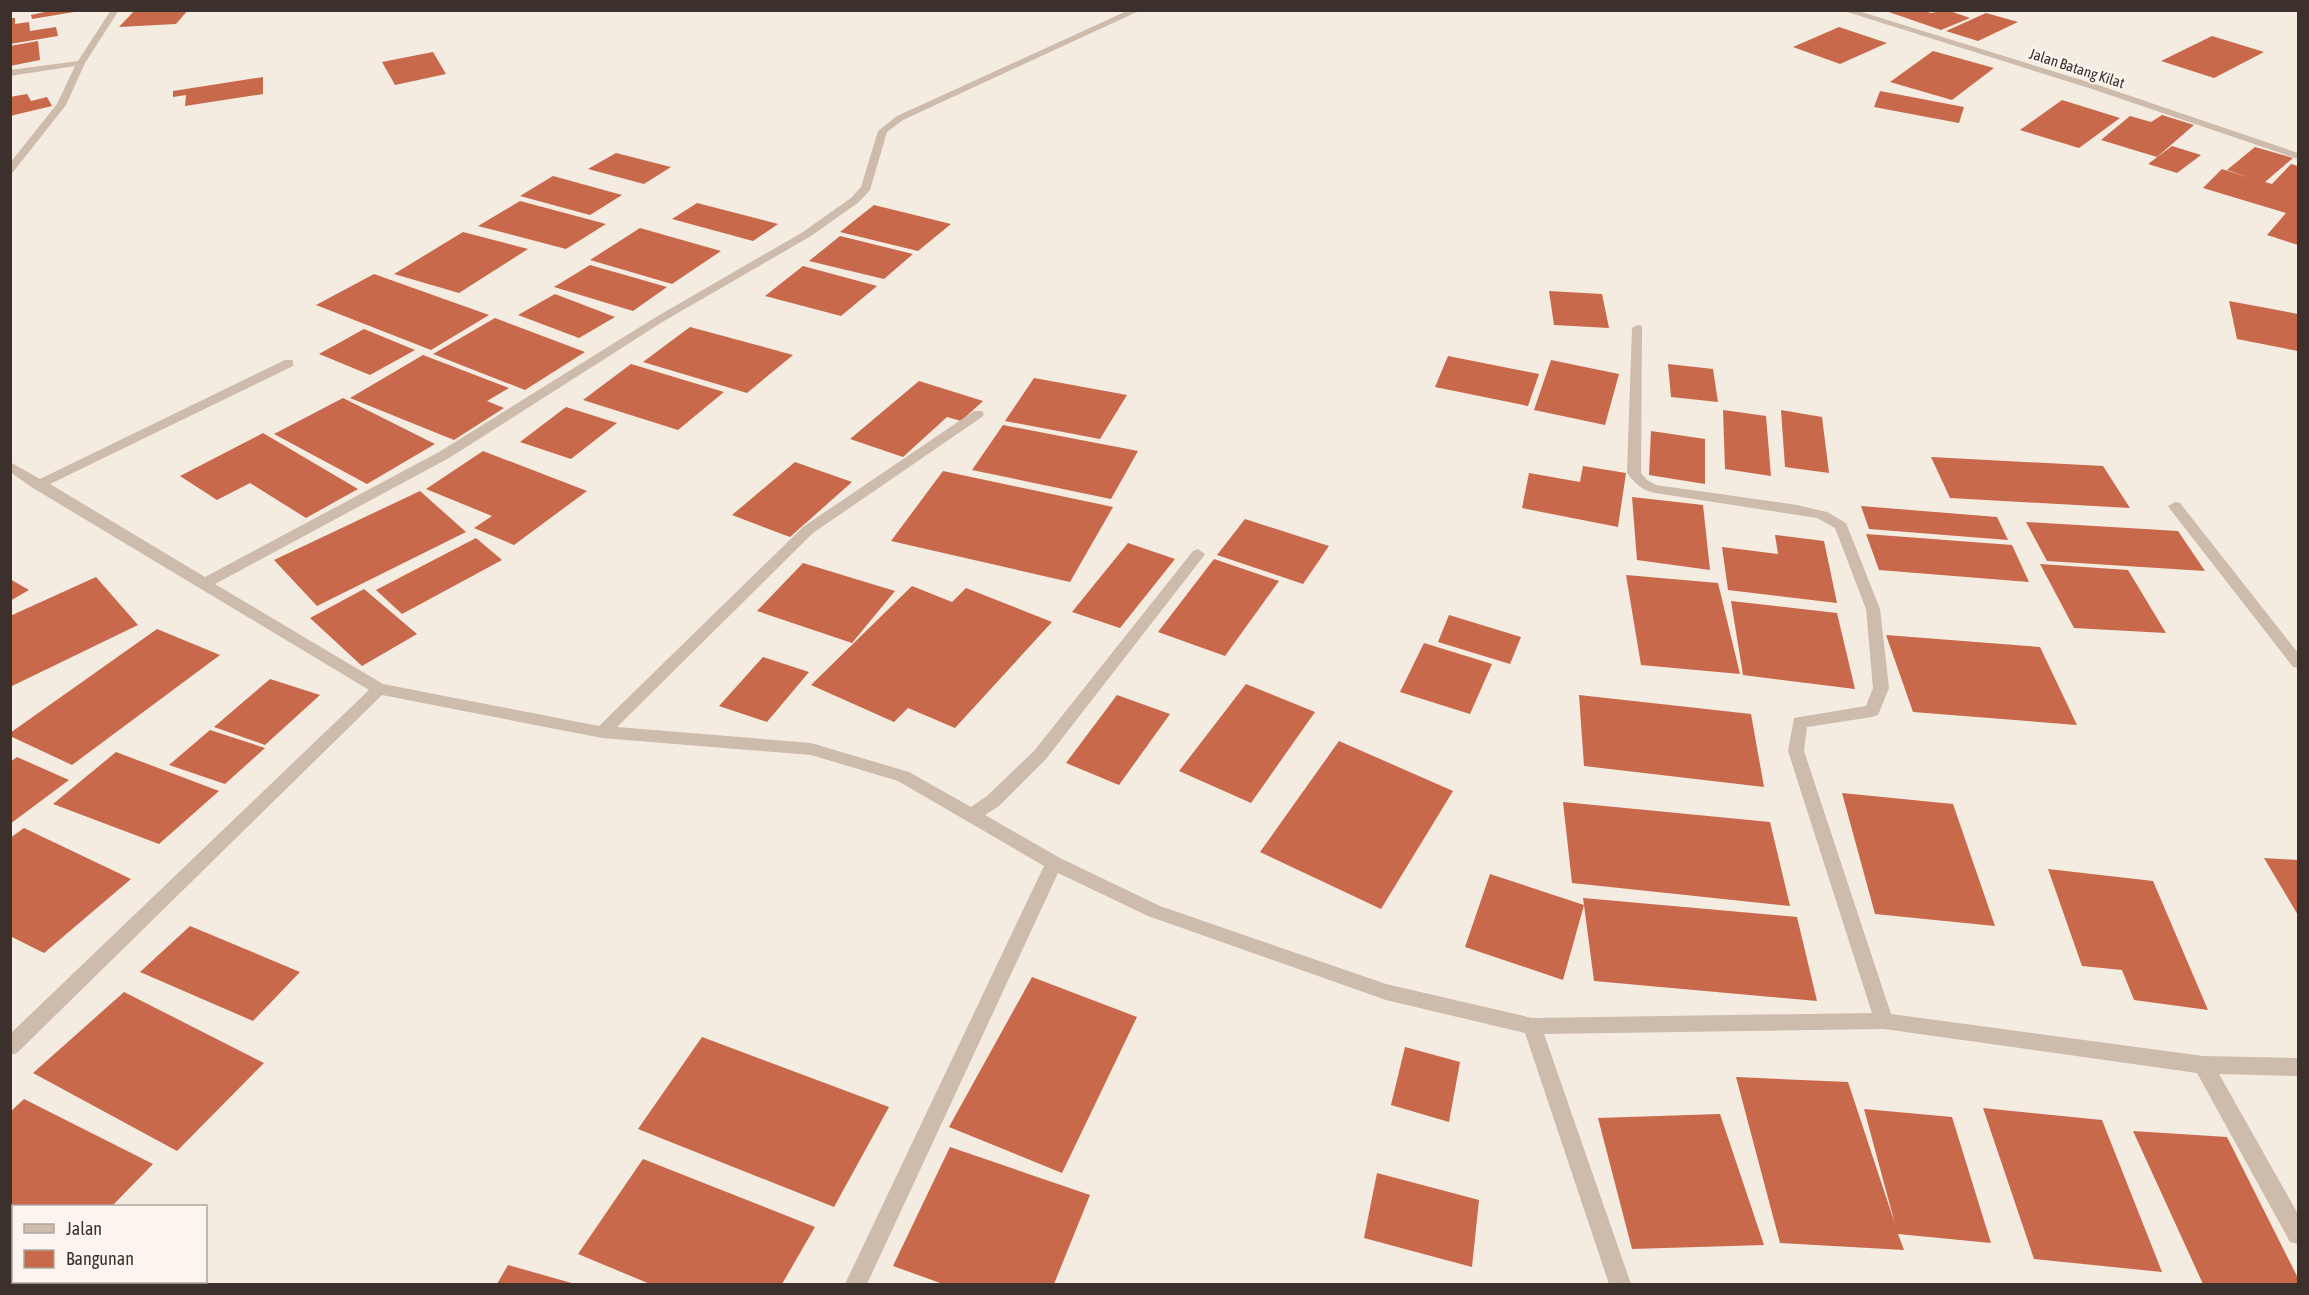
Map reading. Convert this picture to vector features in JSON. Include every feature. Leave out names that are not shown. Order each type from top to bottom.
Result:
[{"type":"street","points":[[10,170],[61,105],[81,63],[115,10]]},
{"type":"street","points":[[203,584],[444,454],[660,319],[807,234],[855,200],[866,188],[883,131],[900,118],[1137,10]]},
{"type":"street","name":"Jalan Batang Kilat","points":[[1845,10],[2098,88],[2298,156]]},
{"type":"street","points":[[10,73],[81,63]]},
{"type":"street","points":[[1638,328],[1634,473],[1644,486],[1797,508],[1821,515],[1841,526],[1874,609],[1881,688],[1872,711],[1800,722],[1796,751],[1884,1022]]},
{"type":"street","points":[[38,484],[289,363]]},
{"type":"street","points":[[602,732],[808,530],[978,414]]},
{"type":"street","points":[[10,466],[379,689],[602,732],[811,749],[903,776],[1054,863],[1154,910],[1386,992],[1532,1026],[1884,1022],[2203,1065],[2298,1067]]},
{"type":"street","points":[[2175,506],[2298,663]]},
{"type":"street","points":[[970,816],[993,801],[1040,755],[1198,554]]},
{"type":"street","points":[[10,1047],[379,689]]},
{"type":"street","points":[[856,1284],[1054,863]]},
{"type":"street","points":[[1532,1026],[1620,1284]]},
{"type":"street","points":[[2203,1065],[2298,1234]]},
{"type":"building","points":[[54,10],[74,12],[32,19],[31,15]]},
{"type":"building","points":[[135,10],[188,10],[176,24],[119,27]]},
{"type":"building","points":[[1883,10],[1922,10],[1931,13],[1947,10],[1970,18],[1941,30]]},
{"type":"building","points":[[1986,13],[2018,22],[1978,41],[1946,31]]},
{"type":"building","points":[[10,18],[15,18],[15,24],[29,22],[30,31],[56,27],[58,36],[10,44]]},
{"type":"building","points":[[1839,27],[1887,43],[1840,64],[1793,47]]},
{"type":"building","points":[[2212,36],[2264,52],[2214,78],[2161,61]]},
{"type":"building","points":[[38,41],[40,60],[10,66],[10,46]]},
{"type":"building","points":[[1933,51],[1994,68],[1952,100],[1890,82]]},
{"type":"building","points":[[433,52],[446,74],[395,85],[382,62]]},
{"type":"building","points":[[263,77],[263,94],[185,106],[186,95],[173,97],[173,91]]},
{"type":"building","points":[[1880,91],[1964,107],[1959,123],[1874,107]]},
{"type":"building","points":[[27,94],[31,101],[47,97],[52,106],[10,116],[10,97]]},
{"type":"building","points":[[2062,100],[2120,118],[2079,148],[2020,130]]},
{"type":"building","points":[[2162,115],[2194,125],[2157,157],[2101,140],[2130,116],[2151,122]]},
{"type":"building","points":[[2172,146],[2201,155],[2177,173],[2148,164]]},
{"type":"building","points":[[2255,147],[2293,158],[2265,182],[2272,184],[2291,164],[2298,166],[2298,245],[2267,235],[2286,213],[2203,188],[2222,169],[2250,178],[2227,170]]},
{"type":"building","points":[[616,153],[671,167],[644,184],[588,169]]},
{"type":"building","points":[[553,176],[622,195],[590,215],[520,196]]},
{"type":"building","points":[[520,201],[606,224],[566,249],[478,226]]},
{"type":"building","points":[[697,203],[778,224],[753,241],[672,219]]},
{"type":"building","points":[[874,205],[951,224],[918,251],[840,232]]},
{"type":"building","points":[[640,228],[721,251],[672,284],[590,260]]},
{"type":"building","points":[[463,232],[528,249],[459,293],[394,274]]},
{"type":"building","points":[[840,236],[913,254],[884,279],[809,261]]},
{"type":"building","points":[[590,265],[667,287],[633,311],[554,287]]},
{"type":"building","points":[[803,266],[877,286],[841,316],[765,296]]},
{"type":"building","points":[[374,274],[489,315],[431,350],[316,305]]},
{"type":"building","points":[[1549,291],[1602,294],[1609,328],[1554,325]]},
{"type":"building","points":[[555,294],[615,317],[579,338],[518,315]]},
{"type":"building","points":[[2229,301],[2298,314],[2298,351],[2237,339]]},
{"type":"building","points":[[495,318],[585,352],[525,390],[433,354]]},
{"type":"building","points":[[690,327],[793,355],[747,393],[643,362]]},
{"type":"building","points":[[364,329],[415,350],[370,375],[319,354]]},
{"type":"building","points":[[423,355],[509,388],[487,401],[504,408],[454,440],[350,398]]},
{"type":"building","points":[[1448,356],[1539,374],[1528,406],[1435,387]]},
{"type":"building","points":[[1551,360],[1619,374],[1605,425],[1534,410]]},
{"type":"building","points":[[631,364],[724,392],[678,430],[583,400]]},
{"type":"building","points":[[1668,364],[1713,369],[1718,402],[1671,397]]},
{"type":"building","points":[[1034,378],[1127,395],[1100,439],[1005,421]]},
{"type":"building","points":[[919,381],[983,401],[961,421],[947,417],[903,457],[850,439]]},
{"type":"building","points":[[343,398],[435,444],[367,484],[274,434]]},
{"type":"building","points":[[566,407],[617,423],[571,459],[520,442]]},
{"type":"building","points":[[1723,410],[1766,416],[1771,476],[1725,469]]},
{"type":"building","points":[[1781,410],[1822,417],[1829,473],[1785,467]]},
{"type":"building","points":[[1003,425],[1138,451],[1111,499],[972,470]]},
{"type":"building","points":[[1651,431],[1705,439],[1705,484],[1649,475]]},
{"type":"building","points":[[263,433],[358,489],[306,518],[250,483],[217,500],[180,476]]},
{"type":"building","points":[[483,451],[587,491],[514,545],[474,528],[492,516],[426,489]]},
{"type":"building","points":[[1931,457],[2103,466],[2130,508],[1950,498]]},
{"type":"building","points":[[795,462],[852,482],[790,537],[732,515]]},
{"type":"building","points":[[1583,466],[1626,473],[1618,527],[1522,508],[1529,473],[1580,482]]},
{"type":"building","points":[[943,471],[1113,507],[1070,582],[891,541]]},
{"type":"building","points":[[420,491],[466,532],[317,606],[274,560]]},
{"type":"building","points":[[1632,497],[1703,505],[1710,570],[1637,560]]},
{"type":"building","points":[[1861,506],[1997,517],[2008,540],[1869,529]]},
{"type":"building","points":[[1245,519],[1329,546],[1303,584],[1217,555]]},
{"type":"building","points":[[2026,522],[2178,531],[2205,571],[2047,561]]},
{"type":"building","points":[[1866,534],[2012,545],[2029,582],[1879,570]]},
{"type":"building","points":[[1775,535],[1824,541],[1837,603],[1728,590],[1722,547],[1778,554]]},
{"type":"building","points":[[476,538],[502,560],[402,614],[376,590]]},
{"type":"building","points":[[1128,543],[1175,559],[1120,628],[1072,612]]},
{"type":"building","points":[[1214,559],[1279,581],[1225,656],[1158,632]]},
{"type":"building","points":[[803,563],[895,591],[852,643],[757,611]]},
{"type":"building","points":[[2040,564],[2128,570],[2166,633],[2074,628]]},
{"type":"building","points":[[1626,575],[1718,583],[1740,674],[1641,665]]},
{"type":"building","points":[[96,577],[138,625],[10,687],[10,616]]},
{"type":"building","points":[[10,579],[29,590],[10,601]]},
{"type":"building","points":[[912,586],[952,602],[966,588],[1052,622],[955,728],[908,708],[894,722],[811,685]]},
{"type":"building","points":[[364,589],[417,634],[362,666],[310,618]]},
{"type":"building","points":[[1731,601],[1837,613],[1855,689],[1743,675]]},
{"type":"building","points":[[1449,615],[1521,637],[1510,664],[1438,642]]},
{"type":"building","points":[[157,629],[220,655],[72,765],[10,736],[10,733]]},
{"type":"building","points":[[1886,635],[2040,647],[2077,725],[1913,712]]},
{"type":"building","points":[[1424,643],[1492,664],[1470,714],[1400,692]]},
{"type":"building","points":[[763,657],[809,672],[767,722],[719,706]]},
{"type":"building","points":[[270,679],[320,695],[265,745],[214,727]]},
{"type":"building","points":[[1246,684],[1315,712],[1251,803],[1179,771]]},
{"type":"building","points":[[1117,695],[1170,714],[1119,785],[1066,763]]},
{"type":"building","points":[[1579,695],[1751,714],[1764,787],[1584,766]]},
{"type":"building","points":[[210,730],[265,748],[225,784],[169,765]]},
{"type":"building","points":[[1339,741],[1453,791],[1381,909],[1260,852]]},
{"type":"building","points":[[116,752],[219,791],[159,844],[53,804]]},
{"type":"building","points":[[17,757],[69,780],[10,824],[10,762]]},
{"type":"building","points":[[1842,793],[1953,804],[1995,926],[1875,914]]},
{"type":"building","points":[[1563,802],[1770,822],[1790,906],[1572,883]]},
{"type":"building","points":[[24,828],[131,879],[44,953],[10,936],[10,838]]},
{"type":"building","points":[[2264,858],[2298,860],[2298,915]]},
{"type":"building","points":[[2048,869],[2153,881],[2208,1010],[2134,1000],[2122,970],[2082,966]]},
{"type":"building","points":[[1490,874],[1584,905],[1563,980],[1465,947]]},
{"type":"building","points":[[1583,898],[1797,917],[1817,1001],[1594,981]]},
{"type":"building","points":[[190,926],[300,972],[253,1021],[140,972]]},
{"type":"building","points":[[1032,977],[1137,1017],[1062,1173],[949,1127]]},
{"type":"building","points":[[124,992],[264,1063],[177,1151],[33,1073]]},
{"type":"building","points":[[702,1037],[889,1107],[834,1207],[638,1129]]},
{"type":"building","points":[[1405,1047],[1460,1062],[1449,1122],[1391,1105]]},
{"type":"building","points":[[1736,1077],[1848,1082],[1895,1224],[1864,1109],[1952,1117],[1991,1243],[1898,1234],[1904,1250],[1780,1243]]},
{"type":"building","points":[[24,1099],[153,1164],[113,1205],[12,1205],[12,1270],[10,1269],[10,1112]]},
{"type":"building","points":[[1983,1108],[2102,1120],[2162,1272],[2034,1259]]},
{"type":"building","points":[[1720,1114],[1764,1245],[1632,1249],[1598,1118]]},
{"type":"building","points":[[2133,1131],[2227,1137],[2298,1278],[2298,1284],[2203,1284]]},
{"type":"building","points":[[950,1147],[1090,1195],[1054,1284],[943,1284],[893,1266]]},
{"type":"building","points":[[643,1159],[815,1227],[782,1284],[650,1284],[578,1254]]},
{"type":"building","points":[[1377,1173],[1479,1200],[1472,1267],[1364,1238]]},
{"type":"building","points":[[508,1265],[575,1284],[497,1284]]}]
